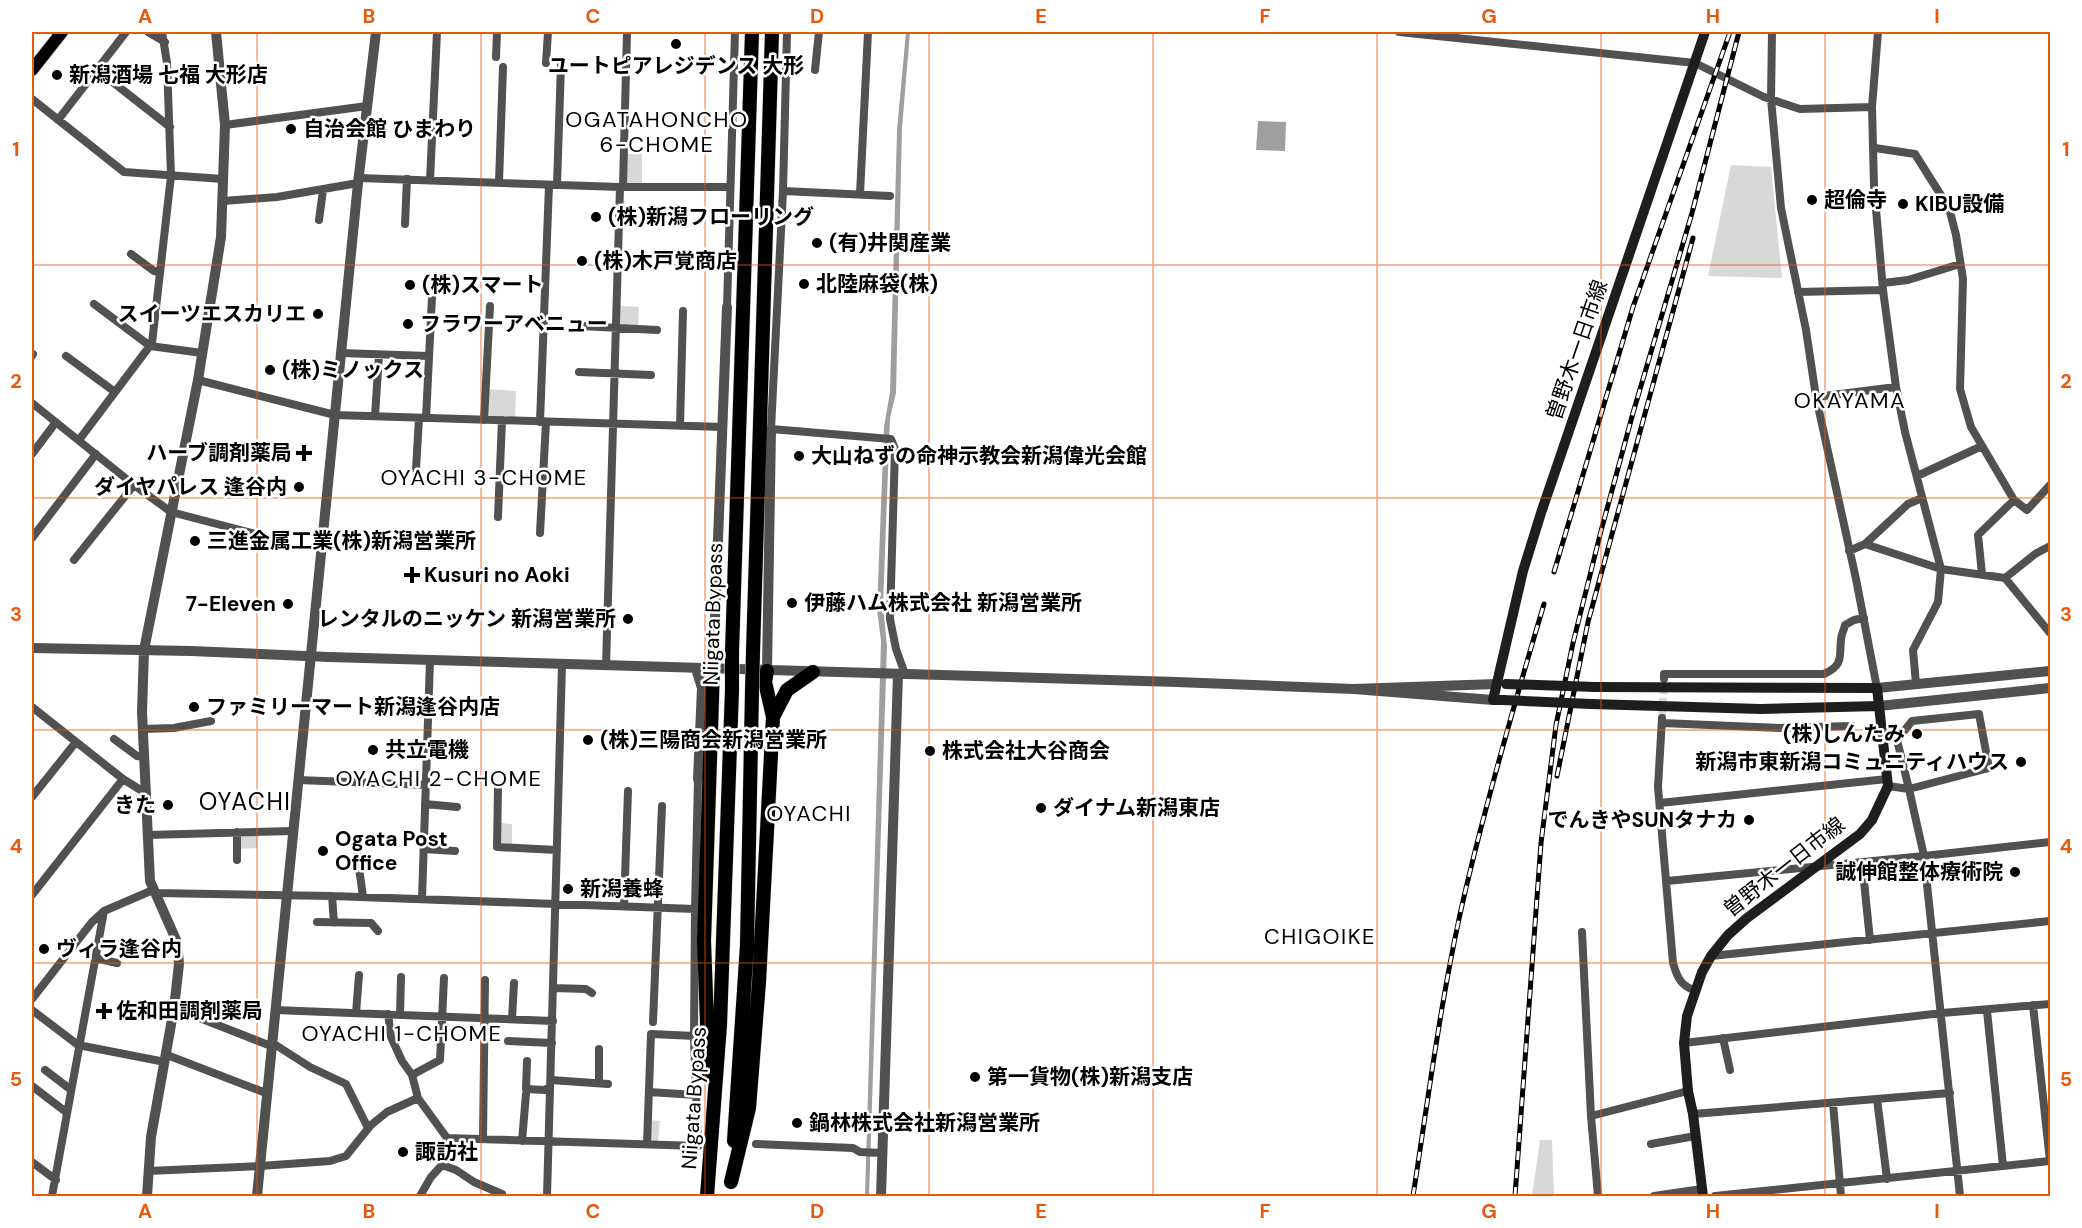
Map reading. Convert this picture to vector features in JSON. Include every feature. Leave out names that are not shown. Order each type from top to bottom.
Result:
[{"type":"highway","name":"Niigata Bypass","points":[[707,1197],[720,1025],[752,32]]},
{"type":"highway","name":"Niigata Bypass","points":[[730,1197],[747,945],[753,652],[772,32]]},
{"type":"highway","points":[[711,1148],[704,941],[713,669]]},
{"type":"highway","points":[[731,1182],[748,1108],[759,970],[773,717],[765,682],[767,671]]},
{"type":"highway","points":[[773,717],[787,690],[813,672]]},
{"type":"main road","points":[[32,70],[62,32]]},
{"type":"main road","name":"曽野木一日市線","points":[[1498,700],[1523,571],[1541,513],[1706,32]]},
{"type":"main road","points":[[1501,684],[1595,687],[1878,688],[1888,783]]},
{"type":"main road","points":[[1498,700],[1591,705],[1761,709],[1879,706]]},
{"type":"main road","name":"曽野木一日市線","points":[[1702,1193],[1684,1043],[1687,1016],[1694,990],[1711,957],[1728,935],[1747,918],[1860,834],[1872,820],[1888,783]]},
{"type":"street","points":[[58,120],[126,32]]},
{"type":"street","points":[[148,32],[165,42]]},
{"type":"street","points":[[78,440],[150,346],[171,176],[167,63],[162,32]]},
{"type":"street","points":[[147,1197],[151,1137],[166,1059],[179,964],[177,942],[150,880],[143,729],[144,650],[198,380],[221,237],[225,125],[216,32]]},
{"type":"street","points":[[257,1197],[358,181],[376,32]]},
{"type":"street","points":[[430,180],[437,32]]},
{"type":"street","points":[[496,57],[497,32]]},
{"type":"street","points":[[546,63],[548,32]]},
{"type":"street","points":[[606,666],[615,328],[627,32]]},
{"type":"street","points":[[713,669],[735,32]]},
{"type":"street","points":[[767,671],[771,429],[783,191],[787,32]]},
{"type":"street","points":[[815,70],[819,32]]},
{"type":"street","points":[[860,194],[868,32]]},
{"type":"street","points":[[1399,32],[1431,33],[1695,63],[1771,99],[1800,109],[1872,106]]},
{"type":"street","points":[[1772,32],[1771,99],[1781,208],[1816,397],[1878,688],[2050,670]]},
{"type":"street","points":[[1878,32],[1872,106],[1875,148],[1874,186],[1883,287],[1896,387],[1941,568],[1938,602],[1913,650],[1916,684]]},
{"type":"street","points":[[540,533],[553,185],[561,65]]},
{"type":"street","points":[[499,182],[503,67]]},
{"type":"street","points":[[96,69],[170,127]]},
{"type":"street","points":[[32,99],[124,172],[223,178]]},
{"type":"street","points":[[225,125],[367,106]]},
{"type":"street","points":[[1875,148],[1915,154],[1949,208],[1963,279],[1960,389],[1971,427],[2014,500],[2027,510],[2050,485]]},
{"type":"street","points":[[405,224],[407,179]]},
{"type":"street","points":[[223,201],[277,197],[323,190],[358,181],[407,179],[553,185],[730,188]]},
{"type":"street","points":[[319,220],[323,190]]},
{"type":"street","points":[[783,191],[890,196]]},
{"type":"street","points":[[131,254],[154,271],[160,272]]},
{"type":"street","points":[[1798,292],[1883,287],[1960,264]]},
{"type":"street","points":[[416,469],[432,297]]},
{"type":"street","points":[[94,304],[150,346],[202,353]]},
{"type":"street","points":[[484,420],[490,306]]},
{"type":"street","points":[[680,426],[683,310]]},
{"type":"street","points":[[581,326],[657,330]]},
{"type":"street","points":[[341,353],[428,356]]},
{"type":"street","points":[[375,416],[379,355]]},
{"type":"street","points":[[66,356],[115,392]]},
{"type":"street","points":[[579,372],[651,375]]},
{"type":"street","points":[[198,380],[335,415],[723,427]]},
{"type":"street","points":[[1816,397],[1896,387]]},
{"type":"street","points":[[32,403],[171,512],[259,535]]},
{"type":"street","points":[[498,517],[502,420]]},
{"type":"street","points":[[32,454],[56,422]]},
{"type":"street","points":[[771,429],[882,437],[891,439],[895,449],[890,619],[901,674],[881,1197]]},
{"type":"street","points":[[1917,476],[1982,446]]},
{"type":"street","points":[[32,538],[96,454]]},
{"type":"street","points":[[74,560],[134,485]]},
{"type":"street","points":[[1849,551],[1865,544],[1908,504],[1922,498]]},
{"type":"street","points":[[1982,574],[1978,535],[2014,500]]},
{"type":"street","points":[[1865,544],[1941,568],[2005,578],[2050,633]]},
{"type":"street","points":[[2005,578],[2035,554],[2050,546]]},
{"type":"street","points":[[1664,679],[1664,674],[1824,674],[1839,661],[1842,654],[1840,640],[1845,626],[1854,620],[1864,618]]},
{"type":"street","points":[[32,648],[1354,689],[1498,700]]},
{"type":"street","points":[[422,899],[430,660]]},
{"type":"street","points":[[547,1197],[562,664]]},
{"type":"street","points":[[447,1137],[698,1146],[694,1036],[695,909],[702,688],[696,669]]},
{"type":"street","points":[[1354,689],[1501,684]]},
{"type":"street","points":[[1879,706],[2050,688]]},
{"type":"street","points":[[32,707],[123,779],[147,794]]},
{"type":"street","points":[[1660,803],[1888,783],[1909,789],[1989,768],[1980,714],[1912,721],[1897,740],[1909,789],[1924,856],[1960,1197]]},
{"type":"street","points":[[143,729],[174,728],[211,721]]},
{"type":"street","points":[[1694,990],[1685,987],[1673,963],[1658,787],[1662,721],[1780,728],[1852,726]]},
{"type":"street","points":[[114,739],[137,756],[145,757]]},
{"type":"street","points":[[32,797],[76,742]]},
{"type":"street","points":[[32,895],[123,779]]},
{"type":"street","points":[[298,780],[426,785]]},
{"type":"street","points":[[498,787],[496,847],[557,850]]},
{"type":"street","points":[[624,906],[628,791]]},
{"type":"street","points":[[425,804],[457,807]]},
{"type":"street","points":[[653,1022],[662,806]]},
{"type":"street","points":[[148,835],[293,831]]},
{"type":"street","points":[[237,832],[237,860]]},
{"type":"street","points":[[358,838],[357,853],[363,897]]},
{"type":"street","points":[[1667,881],[2050,842]]},
{"type":"street","points":[[424,849],[455,851]]},
{"type":"street","points":[[1862,862],[1870,940]]},
{"type":"street","points":[[32,999],[92,922],[104,911],[154,892],[695,909]]},
{"type":"street","points":[[332,896],[334,923]]},
{"type":"street","points":[[52,1197],[104,911]]},
{"type":"street","points":[[1711,957],[2050,921]]},
{"type":"street","points":[[317,922],[371,923],[378,931]]},
{"type":"street","points":[[1582,932],[1591,1116],[1599,1197]]},
{"type":"street","points":[[95,958],[117,963]]},
{"type":"street","points":[[356,1013],[359,975]]},
{"type":"street","points":[[400,1015],[401,977]]},
{"type":"street","points":[[412,1075],[440,1060],[444,978]]},
{"type":"street","points":[[483,1139],[485,980]]},
{"type":"street","points":[[512,1019],[514,983]]},
{"type":"street","points":[[554,988],[586,989],[592,993]]},
{"type":"street","points":[[1684,1043],[2050,1004]]},
{"type":"street","points":[[1715,1197],[2050,1161],[2033,1005]]},
{"type":"street","points":[[174,1008],[271,1044],[346,1084],[368,1128]]},
{"type":"street","points":[[32,1010],[78,1045],[166,1059],[266,1093]]},
{"type":"street","points":[[275,1010],[553,1021]]},
{"type":"street","points":[[1986,1011],[2003,1166]]},
{"type":"street","points":[[388,1014],[391,1036],[402,1061],[412,1075],[418,1098],[447,1137],[441,1165],[420,1197]]},
{"type":"street","points":[[647,1144],[651,1034],[694,1036]]},
{"type":"street","points":[[1723,1038],[1730,1070]]},
{"type":"street","points":[[508,1041],[552,1043]]},
{"type":"street","points":[[599,1049],[599,1083]]},
{"type":"street","points":[[527,1061],[526,1089],[545,1090],[551,1083],[608,1084]]},
{"type":"street","points":[[45,1070],[70,1089]]},
{"type":"street","points":[[32,1086],[66,1112]]},
{"type":"street","points":[[1591,1116],[1688,1090]]},
{"type":"street","points":[[649,1092],[696,1095]]},
{"type":"street","points":[[1693,1114],[1950,1093]]},
{"type":"street","points":[[522,1141],[526,1094]]},
{"type":"street","points":[[148,1171],[330,1161],[346,1156],[368,1128],[387,1112],[418,1098]]},
{"type":"street","points":[[1878,1099],[1887,1179]]},
{"type":"street","points":[[1833,1102],[1841,1197]]},
{"type":"street","points":[[1651,1144],[1695,1136]]},
{"type":"street","points":[[756,1144],[853,1148],[860,1152],[882,1153]]},
{"type":"street","points":[[32,1162],[56,1180]]},
{"type":"street","points":[[441,1165],[456,1170],[474,1182],[502,1194],[501,1197]]},
{"type":"street","points":[[1654,1197],[1702,1193]]},
{"type":"shaded area","points":[[906,32],[910,32],[902,128],[896,393],[890,418],[883,606],[887,646],[869,1196],[865,1196],[881,641],[877,610],[884,427],[890,392],[897,130]]},
{"type":"shaded area","points":[[1258,121],[1286,122],[1285,151],[1256,150]]},
{"type":"shaded area","points":[[625,154],[642,154],[642,186],[624,185]]},
{"type":"shaded area","points":[[1731,165],[1771,167],[1782,278],[1708,276]]},
{"type":"shaded area","points":[[618,306],[639,307],[638,328],[617,327]]},
{"type":"shaded area","points":[[486,389],[516,391],[515,421],[485,419]]},
{"type":"shaded area","points":[[498,823],[512,824],[512,847],[497,847]]},
{"type":"shaded area","points":[[258,832],[257,848],[238,849],[237,833]]},
{"type":"shaded area","points":[[650,1120],[660,1121],[658,1143],[648,1143]]},
{"type":"shaded area","points":[[1540,1140],[1552,1140],[1554,1196],[1532,1196]]},
{"type":"tunnel","points":[[1662,718],[1664,684]]},
{"type":"railway","points":[[1554,572],[1633,307],[1730,32]]},
{"type":"railway","points":[[1515,1196],[1541,843],[1556,725],[1573,643],[1601,531],[1692,213],[1739,32]]},
{"type":"railway","points":[[1557,776],[1588,622],[1693,238]]},
{"type":"railway","points":[[1413,1196],[1436,1042],[1457,926],[1493,781],[1544,604]]},
{"type":"place","name":"ユートピアレジデンス 大形","points":[[676,44]]},
{"type":"place","name":"新潟酒場 七福 大形店","points":[[57,75]]},
{"type":"place","name":"自治会館 ひまわり","points":[[291,129]]},
{"type":"place","name":"超倫寺","points":[[1812,200]]},
{"type":"place","name":"KIBU設備","points":[[1903,204]]},
{"type":"place","name":"(株)新潟フローリング","points":[[596,217]]},
{"type":"place","name":"(有)井関産業","points":[[817,243]]},
{"type":"place","name":"(株)木戸覚商店","points":[[582,261]]},
{"type":"place","name":"北陸麻袋(株)","points":[[804,284]]},
{"type":"place","name":"(株)スマート","points":[[410,285]]},
{"type":"place","name":"スイーツエスカリエ","points":[[318,314]]},
{"type":"place","name":"フラワーアベニュー","points":[[408,324]]},
{"type":"place","name":"(株)ミノックス","points":[[270,370]]},
{"type":"place","name":"ハーブ調剤薬局","points":[[304,453]]},
{"type":"place","name":"大山ねずの命神示教会新潟偉光会館","points":[[799,456]]},
{"type":"place","name":"ダイヤパレス 逢谷内","points":[[299,487]]},
{"type":"place","name":"三進金属工業(株)新潟営業所","points":[[195,541]]},
{"type":"place","name":"Kusuri no Aoki","points":[[412,575]]},
{"type":"place","name":"伊藤ハム株式会社 新潟営業所","points":[[792,603]]},
{"type":"place","name":"7-Eleven","points":[[288,604]]},
{"type":"place","name":"レンタルのニッケン 新潟営業所","points":[[628,619]]},
{"type":"place","name":"ファミリーマート新潟逢谷内店","points":[[194,707]]},
{"type":"place","name":"(株)しんたみ","points":[[1917,734]]},
{"type":"place","name":"(株)三陽商会新潟営業所","points":[[588,740]]},
{"type":"place","name":"共立電機","points":[[373,750]]},
{"type":"place","name":"株式会社大谷商会","points":[[930,751]]},
{"type":"place","name":"新潟市東新潟コミュニティハウス","points":[[2021,762]]},
{"type":"place","name":"きた","points":[[168,805]]},
{"type":"place","name":"ダイナム新潟東店","points":[[1041,808]]},
{"type":"place","name":"でんきやSUNタナカ","points":[[1749,820]]},
{"type":"place","name":"Ogata Post Office","points":[[323,851]]},
{"type":"place","name":"誠伸館整体療術院","points":[[2015,872]]},
{"type":"place","name":"新潟養蜂","points":[[568,889]]},
{"type":"place","name":"ヴィラ逢谷内","points":[[44,949]]},
{"type":"place","name":"佐和田調剤薬局","points":[[104,1011]]},
{"type":"place","name":"第一貨物(株)新潟支店","points":[[975,1077]]},
{"type":"place","name":"鍋林株式会社新潟営業所","points":[[797,1123]]},
{"type":"place","name":"諏訪社","points":[[403,1152]]},
{"type":"district","name":"OGATAHONCHO 6-CHOME","points":[[657,132]]},
{"type":"district","name":"OKAYAMA","points":[[1850,400]]},
{"type":"district","name":"OYACHI 3-CHOME","points":[[484,477]]},
{"type":"district","name":"OYACHI 2-CHOME","points":[[439,778]]},
{"type":"district","name":"OYACHI","points":[[245,801]]},
{"type":"district","name":"OYACHI","points":[[809,813]]},
{"type":"district","name":"CHIGOIKE","points":[[1320,936]]},
{"type":"district","name":"OYACHI 1-CHOME","points":[[402,1033]]}]
